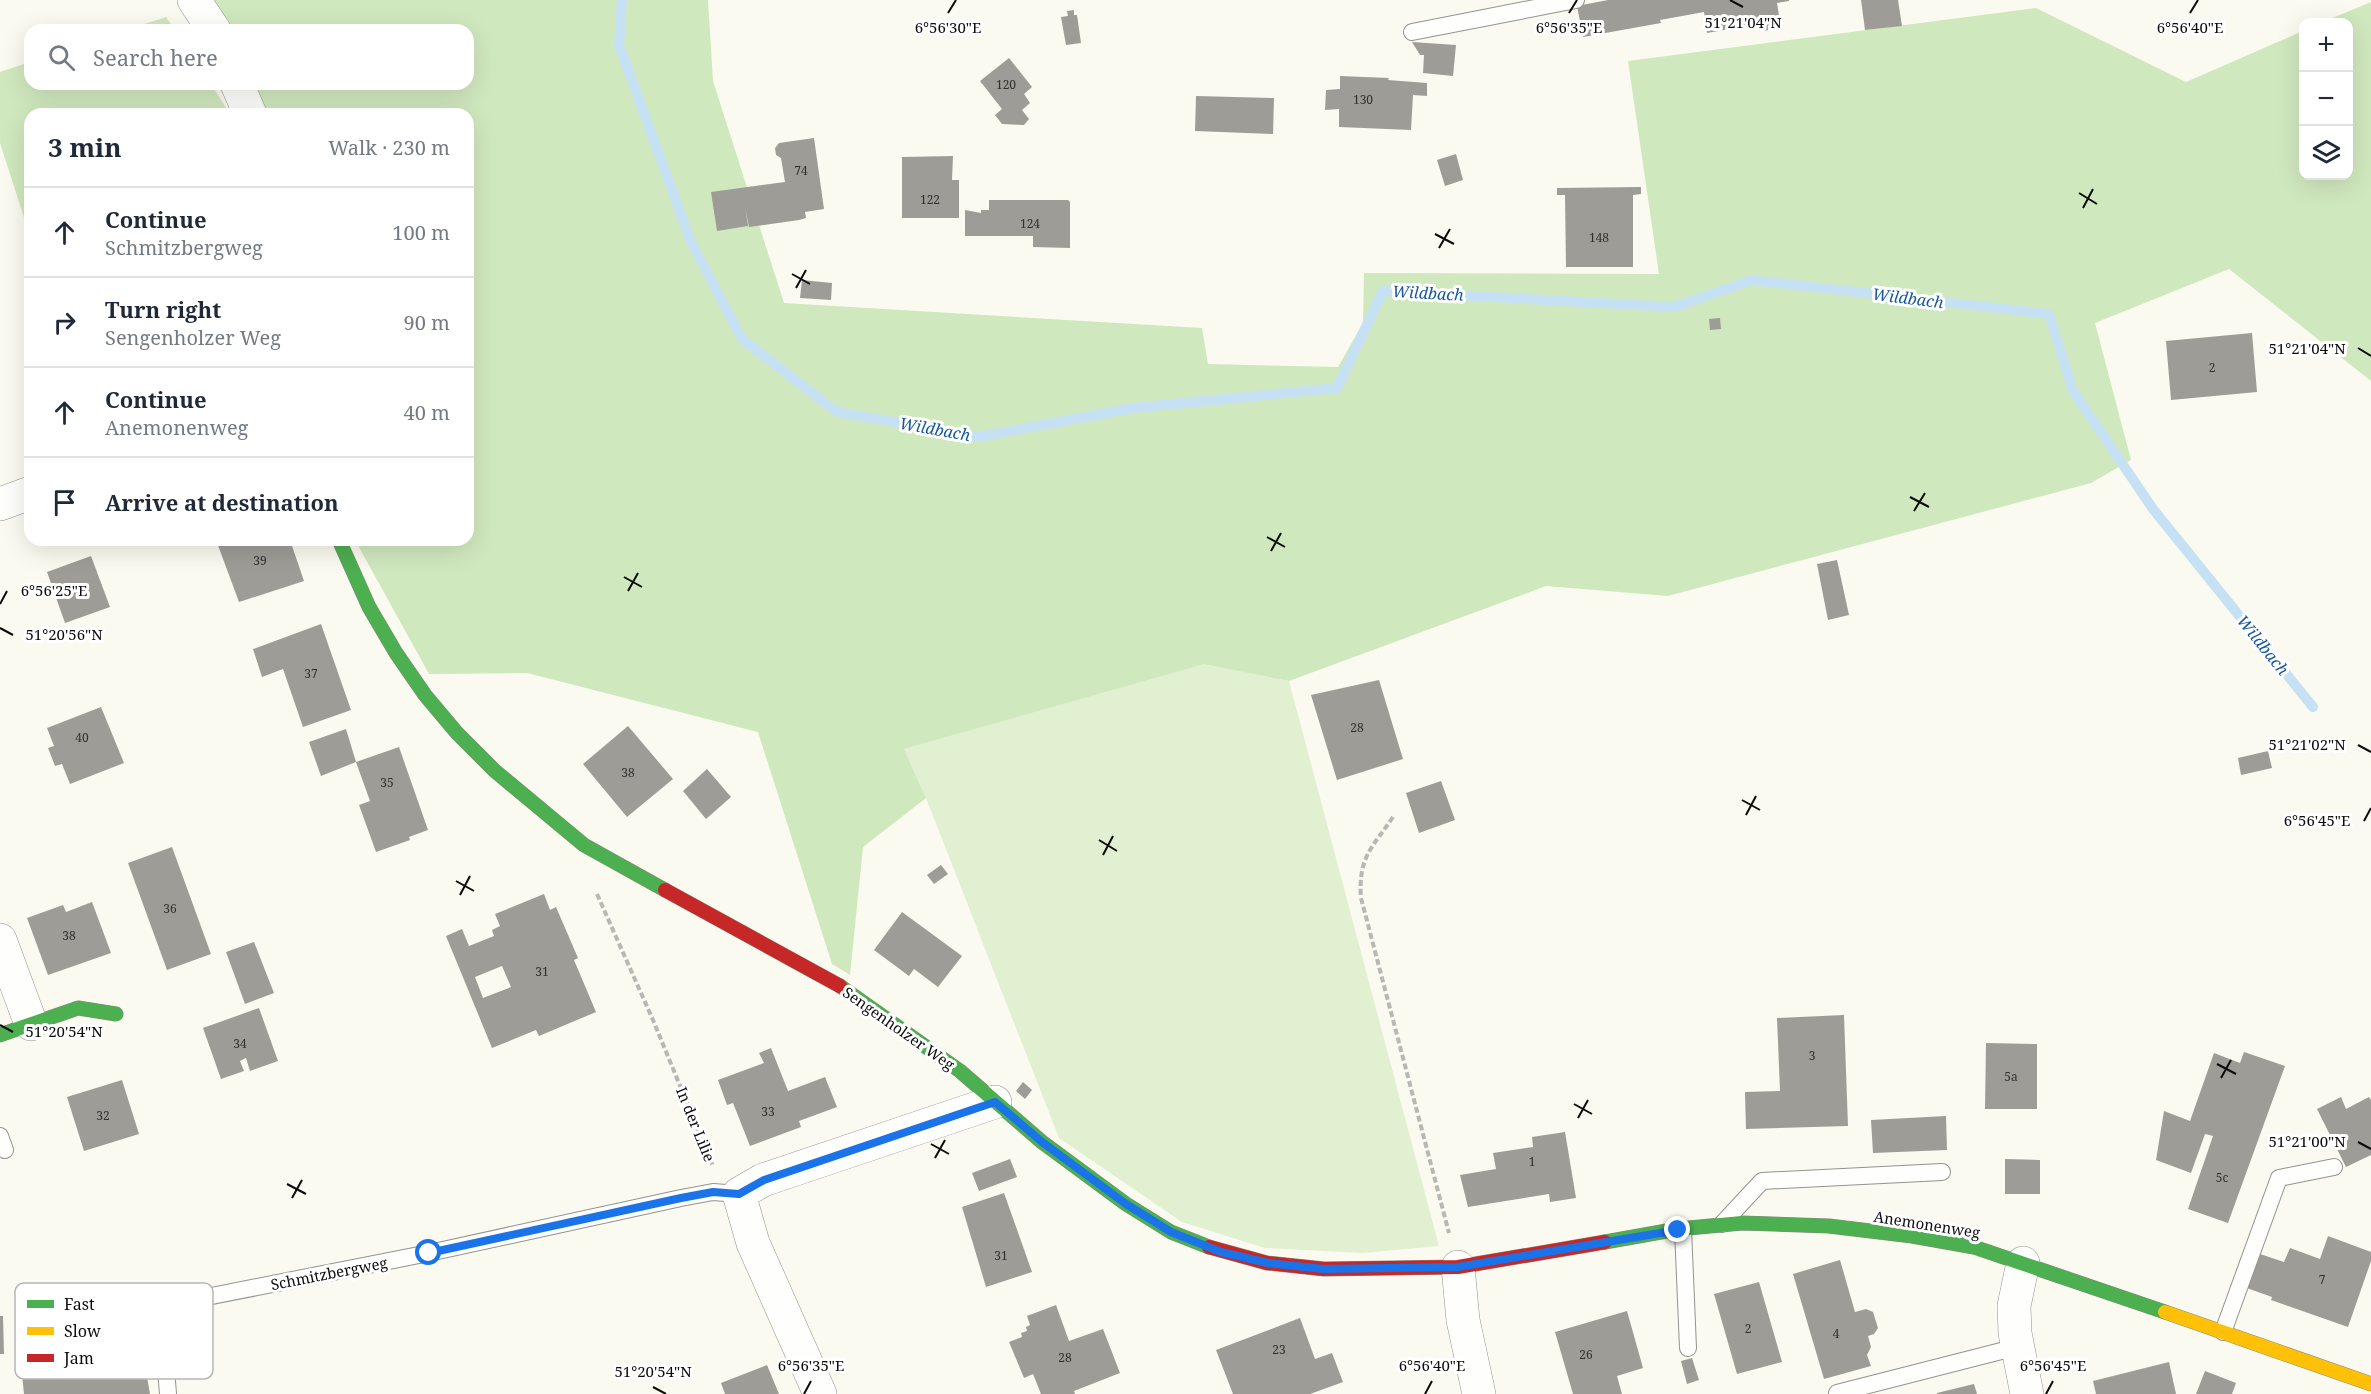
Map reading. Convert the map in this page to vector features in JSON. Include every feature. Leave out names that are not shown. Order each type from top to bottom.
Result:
[{"type":"street","points":[[194,0],[210,24]]},
{"type":"street","points":[[240,90],[247,108]]},
{"type":"street","points":[[0,504],[24,495]]},
{"type":"street","name":"Sengenholzer Weg","points":[[342,546],[369,607],[424,695],[457,734],[495,771],[584,845],[839,985],[960,1071],[1042,1142],[1126,1204],[1171,1232],[1221,1252],[1268,1263],[1323,1269],[1458,1267]]},
{"type":"street","points":[[0,940],[31,1024]]},
{"type":"street","points":[[0,1035],[78,1008],[116,1014]]},
{"type":"street","points":[[820,1394],[753,1243],[739,1194],[764,1180],[995,1102]]},
{"type":"street","name":"Anemonenweg","points":[[1458,1267],[1683,1229],[1742,1223],[1829,1226],[1912,1236],[1974,1247],[2024,1263],[2371,1384]]},
{"type":"street","points":[[2024,1263],[2014,1306],[2017,1347],[2027,1394]]},
{"type":"street","points":[[1458,1267],[1463,1320],[1479,1394]]},
{"type":"lane","points":[[1412,32],[1576,0]]},
{"type":"lane","points":[[2223,1332],[2279,1178],[2334,1167]]},
{"type":"lane","points":[[1720,1225],[1762,1180],[1942,1172]]},
{"type":"lane","name":"Schmitzbergweg","points":[[213,1296],[429,1253],[681,1198],[713,1192],[739,1194]]},
{"type":"lane","points":[[1683,1229],[1688,1348]]},
{"type":"lane","points":[[1837,1393],[2017,1347]]},
{"type":"lane","name":"Schmitzbergweg","points":[[167,1379],[168,1394]]},
{"type":"path","points":[[1393,817],[1362,862],[1361,898],[1458,1267]]},
{"type":"path","name":"In der Lilie","points":[[584,845],[590,877],[653,1020],[718,1179],[739,1194]]},
{"type":"green space","points":[[210,0],[708,0],[713,81],[784,303],[1202,328],[1208,364],[1338,367],[1363,323],[1364,273],[1659,274],[1628,61],[2036,8],[2186,82],[2299,33],[2299,180],[2353,180],[2353,18],[2333,18],[2371,2],[2371,381],[2229,269],[2095,323],[2131,460],[2091,483],[1668,596],[1546,586],[1289,681],[1204,664],[904,749],[926,798],[863,847],[850,975],[832,964],[758,732],[527,673],[429,674],[358,546],[474,546],[474,108],[260,108],[252,90],[474,90],[474,24],[221,24]]},
{"type":"green space","points":[[166,17],[171,24],[144,24]]},
{"type":"green space","points":[[24,64],[24,90],[215,90],[226,108],[24,108],[24,217],[0,143],[0,72]]},
{"type":"green space","points":[[1204,663],[1289,681],[1439,1246],[1363,1253],[1265,1248],[1182,1222],[1059,1138],[926,798],[904,749]]},
{"type":"building","points":[[1608,0],[1789,1],[1777,3],[1781,28],[1763,31],[1762,23],[1707,33],[1704,12],[1660,20],[1661,23],[1583,37],[1577,6]]},
{"type":"building","points":[[1861,0],[1898,0],[1902,26],[1865,30]]},
{"type":"building","points":[[1074,10],[1074,15],[1077,15],[1081,43],[1066,45],[1061,17],[1068,16],[1067,11]]},
{"type":"building","points":[[1412,42],[1456,45],[1453,76],[1423,73],[1424,55],[1420,55]]},
{"type":"building","points":[[1009,58],[1032,87],[1024,94],[1030,103],[1022,110],[1029,119],[1024,125],[1002,124],[995,115],[1002,109],[980,81]]},
{"type":"building","points":[[1340,76],[1389,78],[1388,80],[1427,83],[1427,96],[1413,95],[1411,130],[1339,127],[1339,109],[1325,110],[1326,90],[1340,89]]},
{"type":"building","points":[[1196,96],[1274,98],[1273,134],[1195,131]]},
{"type":"building","points":[[814,138],[824,209],[805,212],[806,218],[799,220],[749,227],[745,207],[748,226],[717,231],[711,192],[785,182],[781,158],[776,155],[775,148],[779,143]]},
{"type":"building","points":[[1456,154],[1463,180],[1445,186],[1437,160]]},
{"type":"building","points":[[953,156],[952,180],[959,180],[959,218],[902,218],[902,157]]},
{"type":"building","points":[[1641,187],[1641,194],[1633,195],[1633,267],[1566,267],[1565,195],[1557,195],[1557,188]]},
{"type":"building","points":[[989,200],[1068,200],[1070,202],[1070,248],[1033,247],[1033,236],[965,236],[965,210],[981,213],[981,210],[989,210]]},
{"type":"building","points":[[802,280],[832,283],[831,300],[800,298]]},
{"type":"building","points":[[1720,318],[1721,329],[1710,330],[1709,319]]},
{"type":"building","points":[[2252,333],[2257,392],[2171,400],[2166,341]]},
{"type":"building","points":[[218,546],[292,546],[304,581],[239,602]]},
{"type":"building","points":[[91,556],[110,607],[65,623],[47,572]]},
{"type":"building","points":[[1837,560],[1849,615],[1828,620],[1817,564]]},
{"type":"building","points":[[321,624],[351,710],[303,727],[283,669],[262,677],[253,649]]},
{"type":"building","points":[[1379,680],[1403,759],[1337,780],[1311,695]]},
{"type":"building","points":[[101,707],[124,763],[70,784],[62,764],[55,766],[48,748],[54,746],[47,728]]},
{"type":"building","points":[[628,726],[673,779],[627,817],[583,764]]},
{"type":"building","points":[[346,729],[356,762],[321,776],[309,742]]},
{"type":"building","points":[[399,747],[428,830],[409,837],[410,840],[376,852],[359,805],[370,801],[356,762]]},
{"type":"building","points":[[2268,751],[2272,768],[2241,775],[2238,758]]},
{"type":"building","points":[[707,769],[731,797],[706,819],[683,791]]},
{"type":"building","points":[[1441,781],[1455,820],[1419,833],[1406,793]]},
{"type":"building","points":[[172,847],[211,954],[167,970],[128,863]]},
{"type":"building","points":[[941,865],[948,874],[934,884],[927,875]]},
{"type":"building","points":[[544,894],[550,910],[556,907],[578,958],[574,960],[596,1012],[539,1036],[536,1030],[492,1048],[446,936],[462,929],[469,946],[494,936],[492,930],[500,926],[495,914]],"holes":[[[502,966],[511,987],[483,998],[475,977]]]},
{"type":"building","points":[[92,902],[111,953],[48,975],[27,918],[63,905],[66,912]]},
{"type":"building","points":[[902,912],[962,956],[938,987],[914,969],[909,976],[874,950]]},
{"type":"building","points":[[254,942],[274,993],[245,1004],[226,952]]},
{"type":"building","points":[[259,1008],[278,1061],[250,1071],[246,1058],[240,1061],[244,1071],[221,1079],[203,1028]]},
{"type":"building","points":[[1844,1015],[1848,1126],[1746,1129],[1745,1092],[1780,1091],[1777,1018]]},
{"type":"building","points":[[1986,1043],[2037,1044],[2037,1109],[1985,1109]]},
{"type":"building","points":[[771,1048],[788,1091],[825,1077],[837,1107],[799,1121],[801,1127],[750,1146],[733,1103],[727,1105],[718,1080],[764,1063],[759,1053]]},
{"type":"building","points":[[2244,1052],[2285,1066],[2228,1223],[2188,1209],[2213,1136],[2205,1134],[2191,1173],[2156,1160],[2164,1111],[2190,1121],[2214,1053],[2240,1063]]},
{"type":"building","points":[[122,1080],[139,1134],[84,1151],[67,1097]]},
{"type":"building","points":[[1023,1082],[1032,1090],[1025,1099],[1016,1091]]},
{"type":"building","points":[[2341,1097],[2346,1109],[2369,1097],[2371,1100],[2371,1155],[2346,1167],[2317,1109]]},
{"type":"building","points":[[1946,1116],[1947,1150],[1873,1153],[1871,1120]]},
{"type":"building","points":[[1565,1132],[1576,1198],[1550,1202],[1549,1194],[1468,1207],[1460,1175],[1496,1169],[1493,1153],[1533,1147],[1532,1137]]},
{"type":"building","points":[[1010,1159],[1017,1177],[979,1191],[972,1173]]},
{"type":"building","points":[[2005,1159],[2040,1160],[2040,1194],[2005,1194]]},
{"type":"building","points":[[1004,1193],[1032,1272],[986,1287],[962,1207]]},
{"type":"building","points":[[2328,1236],[2371,1252],[2371,1261],[2348,1327],[2271,1300],[2272,1297],[2244,1287],[2257,1253],[2284,1262],[2290,1248],[2320,1259]]},
{"type":"building","points":[[1840,1260],[1855,1312],[1866,1309],[1873,1312],[1878,1328],[1874,1334],[1868,1336],[1871,1347],[1867,1355],[1871,1366],[1824,1379],[1793,1274]]},
{"type":"building","points":[[1759,1282],[1782,1362],[1737,1374],[1714,1294]]},
{"type":"building","points":[[1056,1305],[1069,1341],[1103,1329],[1120,1373],[1074,1391],[1075,1394],[1041,1394],[1033,1374],[1024,1378],[1009,1342],[1022,1337],[1021,1333],[1027,1331],[1026,1327],[1030,1325],[1027,1316]]},
{"type":"building","points":[[1627,1311],[1643,1368],[1617,1376],[1622,1394],[1573,1394],[1555,1332]]},
{"type":"building","points":[[0,1316],[3,1316],[4,1354],[0,1354]]},
{"type":"building","points":[[1300,1318],[1315,1359],[1332,1353],[1343,1382],[1310,1394],[1233,1394],[1216,1350]]},
{"type":"building","points":[[1692,1358],[1699,1380],[1687,1384],[1681,1361]]},
{"type":"building","points":[[2169,1362],[2176,1394],[2096,1394],[2093,1381]]},
{"type":"building","points":[[767,1365],[779,1394],[725,1394],[721,1383]]},
{"type":"building","points":[[2205,1371],[2236,1383],[2232,1394],[2196,1394]]},
{"type":"building","points":[[22,1379],[147,1379],[150,1394],[24,1394]]},
{"type":"building","points":[[1974,1384],[1977,1394],[1937,1394],[1937,1393]]},
{"type":"waterway","name":"Wildbach","points":[[622,0],[619,45],[691,242],[742,339],[837,412],[978,437],[1133,408],[1337,388],[1383,291],[1674,307],[1752,280],[2049,314],[2073,391],[2153,509],[2313,707]]},
{"type":"traffic: fast","points":[[342,546],[369,607],[396,653],[425,695],[457,733],[495,771],[584,845],[665,890]]},
{"type":"traffic: fast","points":[[840,986],[960,1071],[1042,1142],[1126,1204],[1171,1232],[1209,1247]]},
{"type":"traffic: fast","points":[[0,1035],[78,1008],[116,1014]]},
{"type":"traffic: fast","points":[[1605,1242],[1678,1229],[1742,1223],[1829,1226],[1912,1236],[1974,1247],[2165,1312]]},
{"type":"traffic: slow","points":[[2165,1312],[2371,1384]]},
{"type":"traffic: jam","points":[[665,890],[840,986]]},
{"type":"traffic: jam","points":[[1209,1247],[1267,1263],[1324,1269],[1458,1267],[1605,1242]]},
{"type":"route","points":[[429,1253],[681,1198],[713,1192],[739,1194],[764,1180],[995,1102],[1042,1142],[1126,1204],[1171,1232],[1221,1252],[1268,1263],[1323,1269],[1458,1267],[1678,1230]]}]
